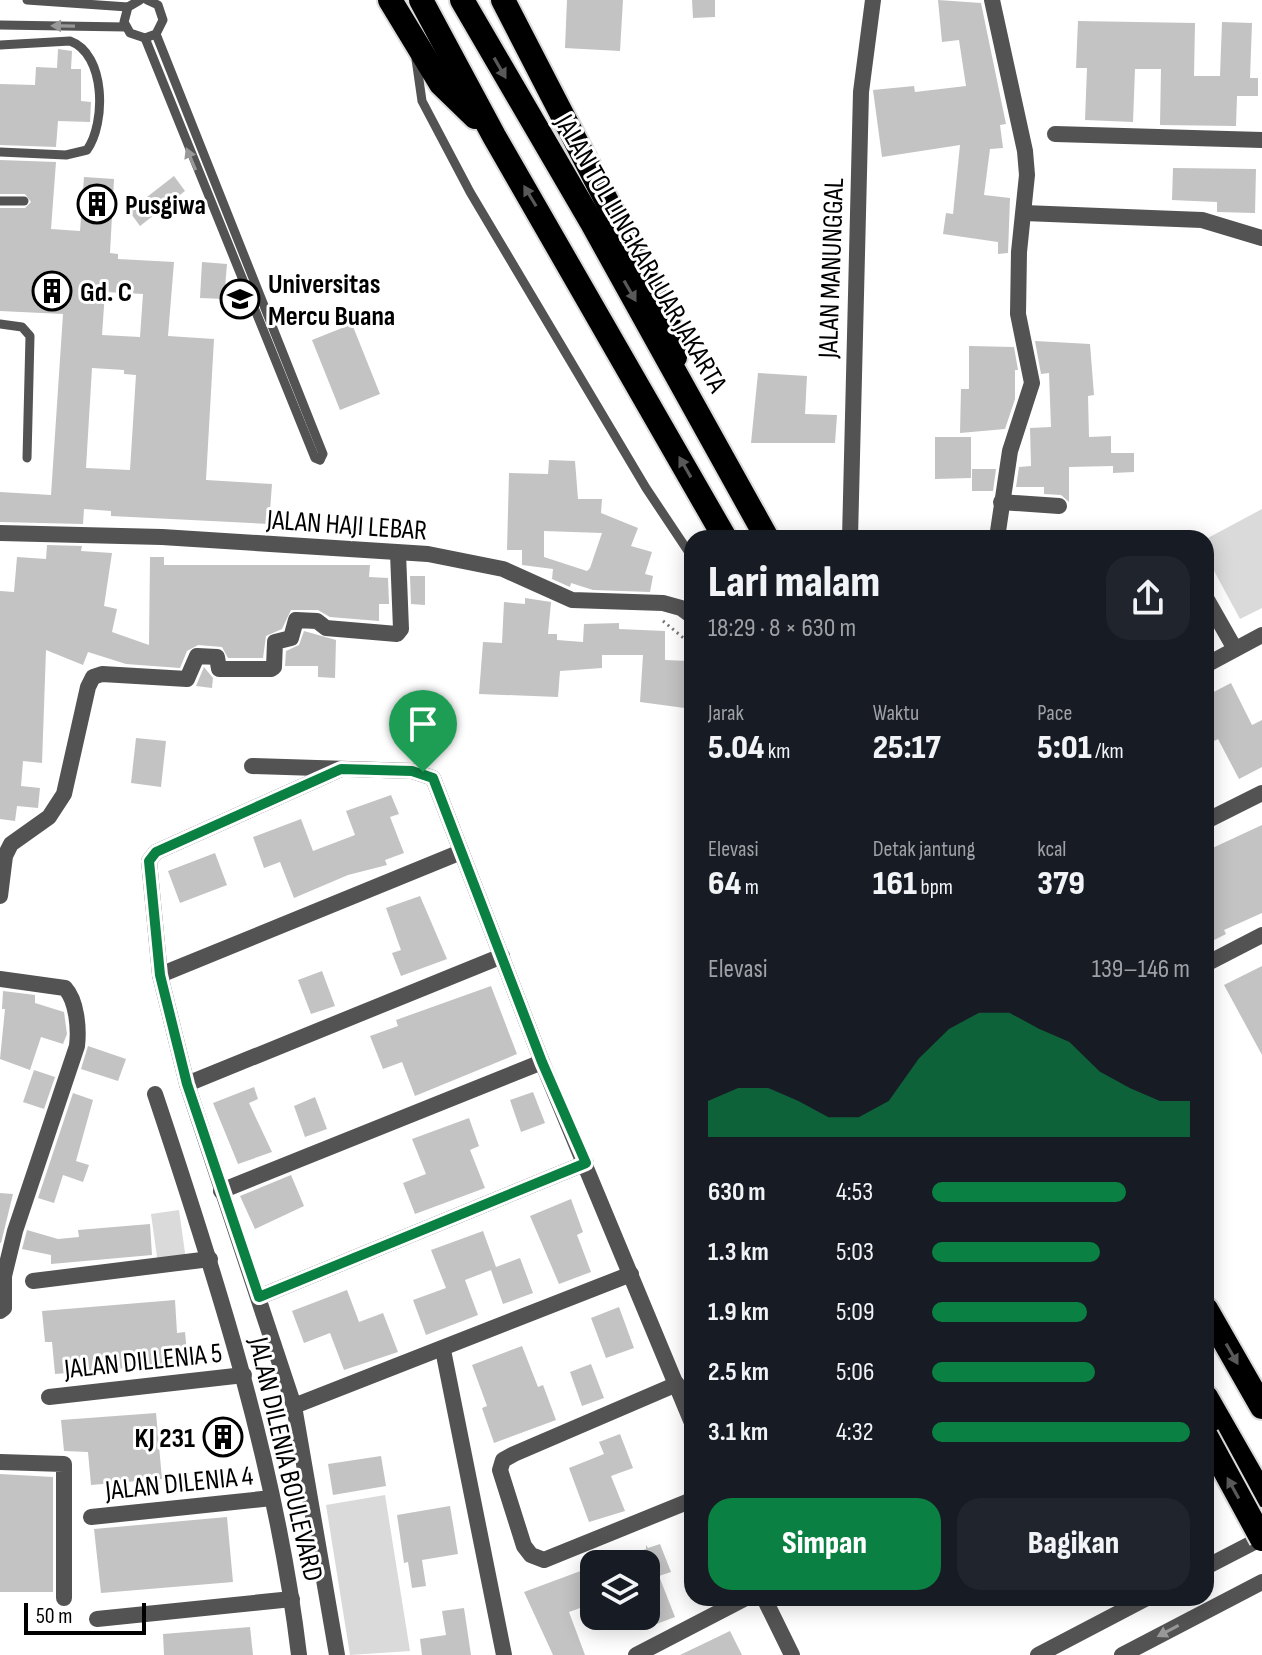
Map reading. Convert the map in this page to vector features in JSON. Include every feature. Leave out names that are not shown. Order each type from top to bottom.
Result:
[{"type":"highway","points":[[390,0],[441,84],[494,136]]},
{"type":"highway","points":[[421,0],[494,136],[720,530]]},
{"type":"highway","name":"JALAN TOL LINGKAR LUAR JAKARTA","points":[[462,0],[679,376],[763,530]]},
{"type":"highway","points":[[503,0],[668,320],[679,376]]},
{"type":"highway","points":[[1214,1323],[1262,1407]]},
{"type":"highway","points":[[1214,1411],[1262,1495]]},
{"type":"highway","points":[[1214,1451],[1262,1539]]},
{"type":"street","name":"JALAN MANUNGGAL","points":[[850,530],[861,92],[873,0]]},
{"type":"street","points":[[992,0],[1025,151],[1018,314],[1032,383],[1010,451],[998,530]]},
{"type":"street","points":[[1055,134],[1262,140]]},
{"type":"street","points":[[1024,213],[1202,220],[1262,238]]},
{"type":"street","points":[[1001,502],[1059,506]]},
{"type":"street","name":"JALAN HAJI LEBAR","points":[[0,533],[162,537],[398,553],[503,569],[572,600],[663,603],[684,611]]},
{"type":"street","points":[[0,896],[5,856],[11,844],[49,817],[64,794],[88,687],[93,677],[102,674],[187,679],[197,656],[203,654],[217,657],[219,669],[271,669],[274,667],[275,642],[291,638],[296,620],[317,621],[326,628],[397,634],[401,629],[398,553]]},
{"type":"street","points":[[1214,612],[1235,649]]},
{"type":"street","points":[[1214,661],[1262,635]]},
{"type":"street","points":[[252,766],[412,771],[433,778],[542,1062],[684,1402]]},
{"type":"street","points":[[337,1655],[294,1406],[187,1084],[160,975],[151,856],[341,769]]},
{"type":"street","points":[[1214,817],[1262,793]]},
{"type":"street","points":[[160,975],[461,852]]},
{"type":"street","points":[[1214,960],[1262,935]]},
{"type":"street","points":[[187,1084],[502,956]]},
{"type":"street","points":[[0,979],[65,988],[71,997],[78,1032],[77,1046],[15,1231],[4,1276],[4,1308],[0,1311]]},
{"type":"street","points":[[221,1191],[542,1062]]},
{"type":"street","name":"JALAN DILENIA BOULEVARD","points":[[155,1094],[210,1259],[244,1375],[292,1599],[299,1655]]},
{"type":"street","points":[[259,1297],[586,1163]]},
{"type":"street","points":[[33,1281],[210,1259]]},
{"type":"street","points":[[294,1406],[631,1274]]},
{"type":"street","points":[[443,1350],[504,1655]]},
{"type":"street","name":"JALAN DILLENIA 5","points":[[49,1397],[244,1375]]},
{"type":"street","points":[[677,1384],[514,1454],[503,1460],[500,1470],[524,1546],[531,1555],[544,1560],[684,1503]]},
{"type":"street","points":[[0,1462],[64,1464],[64,1598]]},
{"type":"street","name":"JALAN DILENIA 4","points":[[91,1517],[272,1498]]},
{"type":"street","points":[[1214,1563],[1262,1539]]},
{"type":"street","points":[[1122,1655],[1262,1582]]},
{"type":"street","points":[[97,1619],[292,1599]]},
{"type":"street","points":[[636,1655],[731,1606]]},
{"type":"street","points":[[768,1606],[792,1655]]},
{"type":"street","points":[[1038,1655],[1132,1606]]},
{"type":"lane","points":[[27,0],[134,2],[126,27]]},
{"type":"lane","points":[[126,27],[130,33],[145,38],[156,34],[163,20],[162,12],[147,0]]},
{"type":"lane","points":[[0,25],[126,27]]},
{"type":"lane","points":[[145,38],[315,458],[320,460],[323,454],[156,34]]},
{"type":"lane","points":[[0,45],[70,41],[78,44],[92,61],[99,100],[95,131],[87,150],[66,155],[0,152]]},
{"type":"lane","points":[[414,42],[422,101],[470,192],[646,488],[684,545]]},
{"type":"lane","points":[[0,201],[24,201]]},
{"type":"lane","points":[[0,324],[22,327],[30,336],[27,458]]},
{"type":"path","points":[[641,604],[684,639]]},
{"type":"shaded area","points":[[1262,509],[1262,608],[1240,619],[1214,571],[1214,535]]},
{"type":"shaded area","points":[[179,1210],[186,1260],[158,1264],[151,1214]]},
{"type":"shaded area","points":[[385,1495],[410,1651],[350,1655],[326,1505]]},
{"type":"building","points":[[567,0],[623,0],[620,51],[565,48]]},
{"type":"building","points":[[692,0],[715,0],[715,17],[693,18]]},
{"type":"building","points":[[938,0],[981,3],[1006,124],[1000,125],[1003,148],[990,149],[984,195],[1010,198],[1008,253],[998,254],[998,242],[943,234],[946,213],[953,214],[960,145],[882,157],[873,90],[914,86],[915,92],[966,86],[959,40],[942,42]]},
{"type":"building","points":[[1078,21],[1195,23],[1194,76],[1220,76],[1222,22],[1252,23],[1250,78],[1258,78],[1258,96],[1237,96],[1236,126],[1160,125],[1161,69],[1135,69],[1133,122],[1085,120],[1087,68],[1076,68]]},
{"type":"building","points":[[58,49],[72,51],[71,69],[81,69],[81,101],[91,102],[90,122],[58,121],[56,147],[0,145],[0,84],[35,85],[36,67],[57,68]]},
{"type":"building","points":[[0,160],[56,162],[51,229],[80,231],[84,177],[114,179],[110,253],[118,254],[118,259],[174,262],[168,336],[214,339],[206,480],[272,484],[269,524],[111,516],[111,511],[84,509],[83,524],[0,522],[0,492],[51,495],[63,314],[0,311],[0,208],[25,208],[31,202],[25,194],[0,194]],"holes":[[[105,292],[143,294],[140,337],[102,335]],[[92,368],[124,370],[124,374],[136,375],[130,470],[86,468]]]},
{"type":"building","points":[[1173,168],[1256,169],[1255,213],[1217,212],[1217,202],[1172,200]]},
{"type":"building","points":[[174,176],[185,191],[140,226],[129,211]]},
{"type":"building","points":[[202,262],[227,264],[224,299],[200,298]]},
{"type":"building","points":[[352,324],[380,394],[340,410],[312,340]]},
{"type":"building","points":[[1035,341],[1090,344],[1094,395],[1088,396],[1089,437],[1111,436],[1111,453],[1134,453],[1134,472],[1113,473],[1113,466],[1069,467],[1069,502],[1061,495],[1044,494],[1044,487],[1016,487],[1019,467],[1031,466],[1030,428],[1051,427],[1049,373],[1041,374]]},
{"type":"building","points":[[969,346],[1014,347],[1018,370],[1015,370],[1015,399],[1005,429],[960,433],[961,389],[969,389]]},
{"type":"building","points":[[758,373],[807,376],[805,414],[837,415],[835,443],[751,443]]},
{"type":"building","points":[[935,437],[971,437],[971,478],[935,479]]},
{"type":"building","points":[[549,460],[575,461],[578,499],[602,499],[601,513],[638,528],[631,546],[652,552],[645,574],[653,576],[650,592],[593,590],[571,583],[570,587],[552,579],[553,569],[522,565],[522,550],[507,550],[509,473],[548,474]],"holes":[[[544,531],[602,533],[587,571],[544,557]]]},
{"type":"building","points":[[972,469],[996,469],[993,491],[972,491]]},
{"type":"building","points":[[47,545],[82,546],[81,551],[112,553],[104,606],[117,609],[112,632],[149,645],[150,557],[164,557],[164,565],[370,565],[369,577],[388,578],[389,604],[379,604],[379,621],[330,617],[318,610],[291,610],[282,629],[266,636],[263,658],[228,658],[222,647],[198,645],[187,651],[180,668],[126,664],[88,652],[83,665],[46,650],[42,763],[23,761],[21,786],[40,788],[38,808],[17,806],[15,821],[0,819],[0,591],[14,592],[17,557],[46,559]]},
{"type":"building","points":[[410,576],[425,576],[425,605],[411,604]]},
{"type":"building","points":[[525,598],[551,602],[548,634],[557,634],[557,640],[583,642],[584,624],[619,623],[619,629],[665,631],[665,660],[684,661],[684,708],[640,702],[643,655],[602,655],[602,668],[560,671],[558,697],[479,694],[483,642],[502,643],[504,602],[525,604]]},
{"type":"building","points":[[304,631],[336,640],[335,678],[318,677],[318,666],[285,666],[286,651],[299,645]]},
{"type":"building","points":[[204,667],[213,678],[212,688],[196,686]]},
{"type":"building","points":[[1231,683],[1252,725],[1262,720],[1262,767],[1239,779],[1218,739],[1214,741],[1214,692]]},
{"type":"building","points":[[136,738],[166,741],[161,787],[131,783]]},
{"type":"building","points":[[391,795],[399,814],[390,817],[404,853],[385,860],[387,865],[348,875],[294,898],[280,862],[264,868],[253,837],[301,819],[313,851],[355,835],[346,811]]},
{"type":"building","points":[[1262,825],[1262,913],[1224,930],[1226,934],[1214,940],[1214,847]]},
{"type":"building","points":[[215,853],[227,885],[180,903],[168,871]]},
{"type":"building","points":[[420,896],[447,959],[401,976],[392,953],[401,950],[386,908]]},
{"type":"building","points":[[1262,966],[1262,1055],[1224,985]]},
{"type":"building","points":[[322,971],[335,1006],[311,1014],[298,980]]},
{"type":"building","points":[[491,986],[517,1054],[415,1096],[402,1062],[383,1069],[370,1036],[398,1026],[396,1020]]},
{"type":"building","points":[[3,991],[35,995],[35,1003],[64,1012],[67,1034],[63,1044],[41,1037],[30,1070],[0,1059],[5,1009],[2,1009]]},
{"type":"building","points":[[88,1046],[126,1059],[118,1081],[81,1069]]},
{"type":"building","points":[[34,1070],[55,1077],[44,1109],[23,1102]]},
{"type":"building","points":[[254,1087],[258,1099],[249,1103],[272,1152],[238,1164],[213,1103]]},
{"type":"building","points":[[533,1092],[545,1123],[521,1132],[510,1100]]},
{"type":"building","points":[[73,1093],[93,1100],[76,1161],[89,1165],[83,1182],[63,1175],[54,1203],[38,1198]]},
{"type":"building","points":[[315,1097],[327,1129],[305,1137],[294,1106]]},
{"type":"building","points":[[469,1118],[479,1146],[470,1150],[485,1188],[415,1214],[403,1183],[426,1174],[412,1139]]},
{"type":"building","points":[[291,1175],[304,1206],[255,1229],[240,1196]]},
{"type":"building","points":[[0,1193],[13,1194],[1,1243],[0,1243]]},
{"type":"building","points":[[571,1199],[583,1232],[577,1235],[591,1272],[559,1284],[530,1216]]},
{"type":"building","points":[[150,1224],[152,1255],[51,1264],[51,1255],[22,1249],[27,1230],[58,1239],[79,1237],[78,1230]]},
{"type":"building","points":[[483,1231],[496,1267],[520,1258],[533,1293],[503,1304],[491,1270],[465,1280],[478,1315],[426,1335],[413,1300],[446,1288],[431,1250]]},
{"type":"building","points":[[347,1290],[359,1322],[383,1313],[398,1352],[344,1370],[330,1333],[304,1343],[292,1311]]},
{"type":"building","points":[[175,1300],[177,1333],[185,1332],[188,1363],[55,1374],[52,1342],[45,1342],[42,1311]]},
{"type":"building","points":[[619,1307],[634,1348],[606,1358],[591,1318]]},
{"type":"building","points":[[522,1346],[538,1387],[543,1385],[556,1420],[494,1443],[482,1408],[487,1406],[472,1365]]},
{"type":"building","points":[[591,1364],[604,1398],[582,1406],[570,1372]]},
{"type":"building","points":[[156,1413],[162,1479],[91,1485],[88,1452],[64,1451],[61,1420]]},
{"type":"building","name":"KJ 231","points":[[230,1426],[233,1447],[215,1448],[213,1428]]},
{"type":"building","points":[[620,1434],[633,1468],[611,1476],[625,1511],[589,1522],[569,1468],[604,1454],[599,1442]]},
{"type":"building","points":[[381,1456],[386,1486],[333,1495],[328,1464]]},
{"type":"building","points":[[0,1474],[53,1477],[53,1592],[0,1592]]},
{"type":"building","points":[[450,1506],[458,1554],[422,1560],[426,1586],[412,1588],[408,1562],[404,1563],[397,1515]]},
{"type":"building","points":[[227,1517],[233,1582],[101,1593],[94,1529]]},
{"type":"building","points":[[660,1544],[671,1572],[660,1576],[660,1550],[643,1550],[646,1545],[648,1548]]},
{"type":"building","points":[[580,1571],[580,1608],[569,1612],[585,1655],[553,1655],[524,1592]]},
{"type":"building","points":[[660,1579],[675,1617],[660,1623]]},
{"type":"building","points":[[464,1608],[471,1655],[422,1655],[420,1639],[446,1635],[442,1611]]},
{"type":"building","points":[[250,1627],[253,1655],[164,1655],[163,1634]]},
{"type":"building","points":[[730,1631],[742,1655],[680,1655]]},
{"type":"place","name":"Pusgiwa","points":[[97,204]]},
{"type":"place","name":"Gd. C","points":[[52,291]]},
{"type":"place","name":"Universitas Mercu Buana","points":[[240,299]]},
{"type":"place","name":"KJ 231","points":[[223,1437]]},
{"type":"route","points":[[341,769],[423,772],[433,778],[439,788],[542,1062],[586,1163],[259,1297],[187,1084],[160,975],[149,858],[156,852],[341,769]]}]
